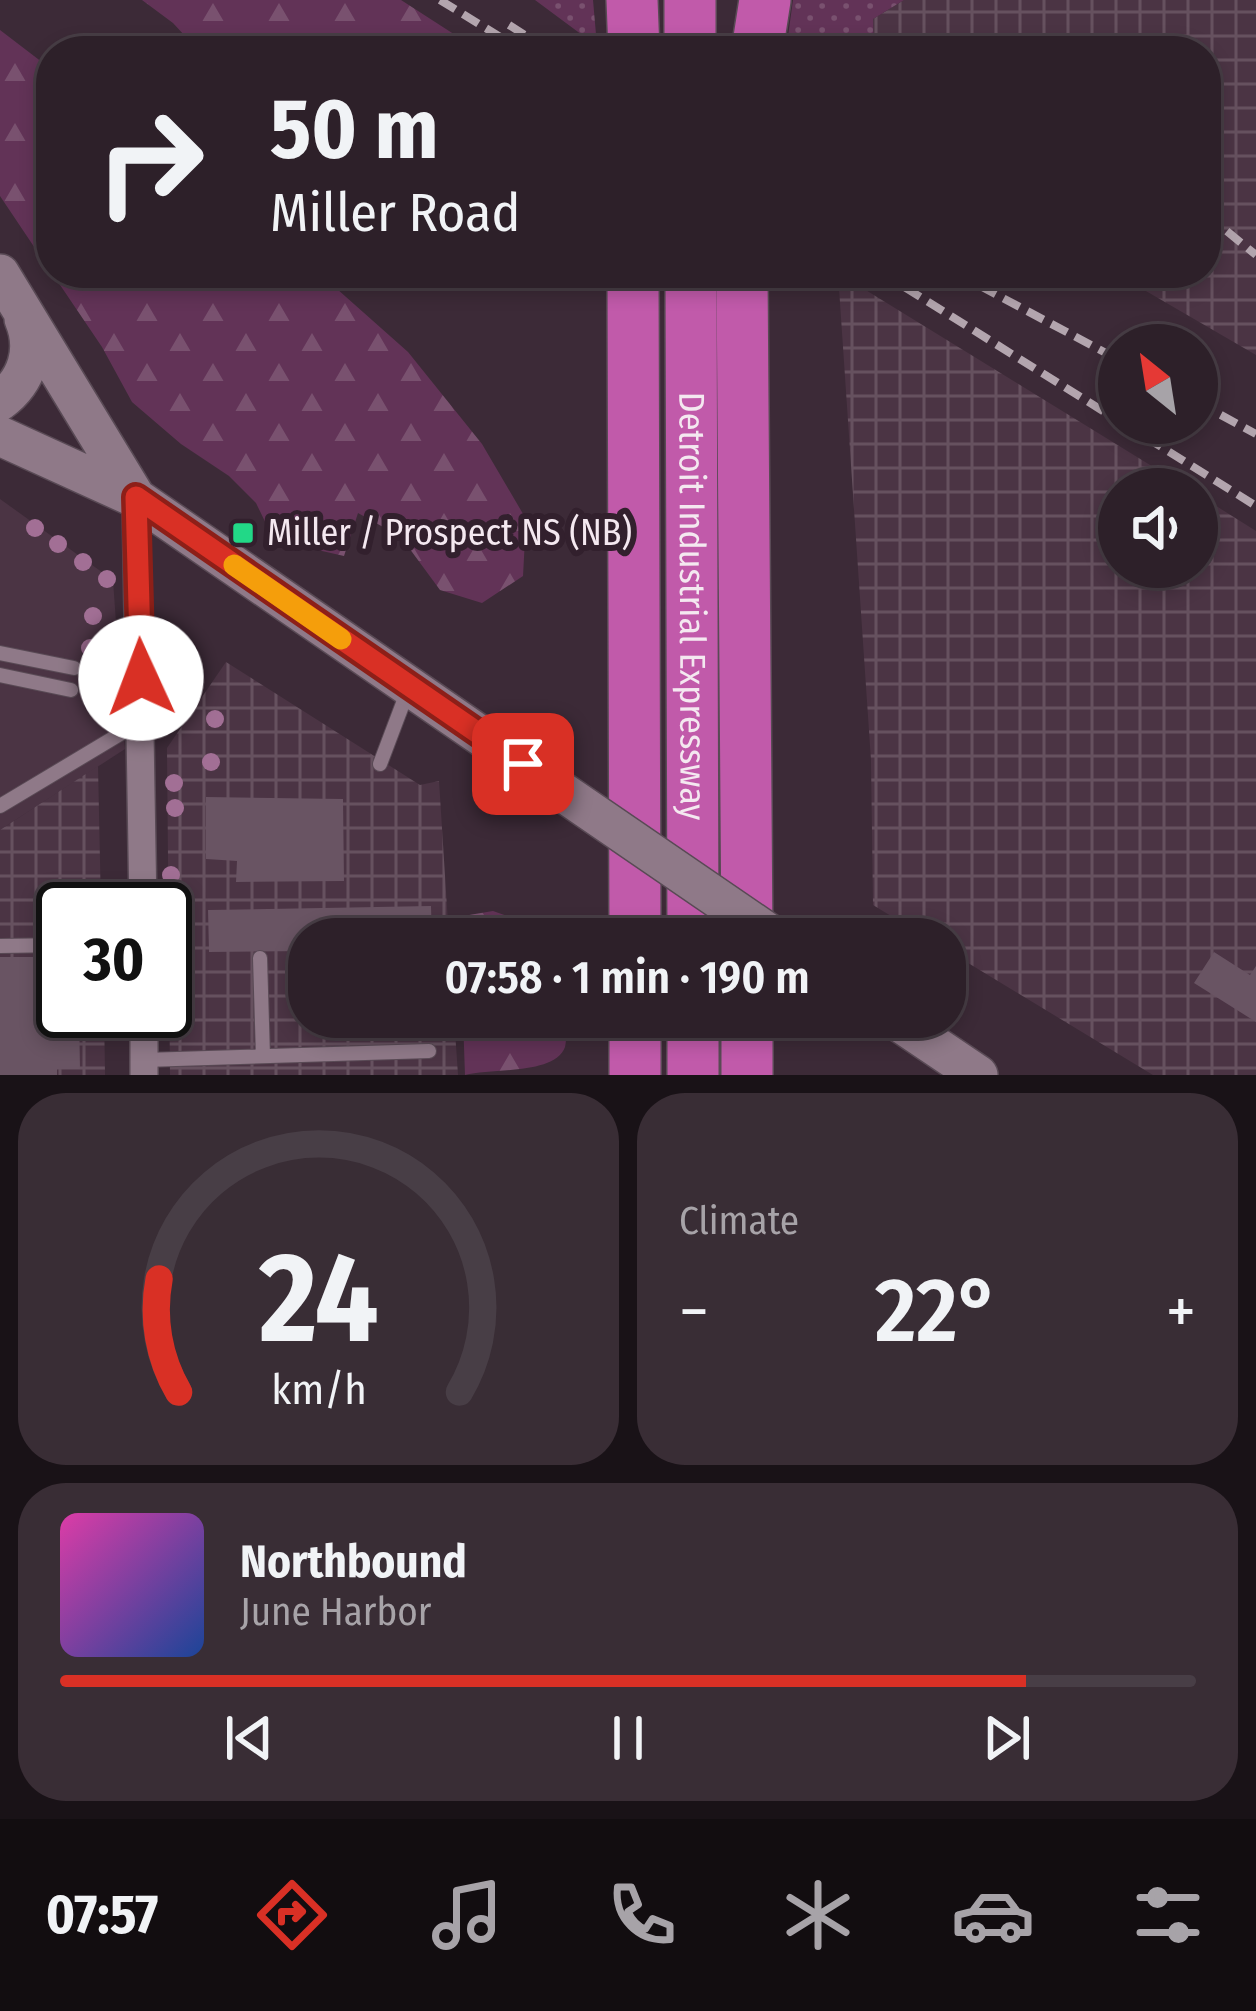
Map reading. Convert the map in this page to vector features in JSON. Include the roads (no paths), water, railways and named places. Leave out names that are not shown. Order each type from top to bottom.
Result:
[{"type":"highway","points":[[632,0],[633,36]]},
{"type":"highway","points":[[690,0],[690,36]]},
{"type":"highway","points":[[749,36],[750,0]]},
{"type":"highway","points":[[759,36],[765,0]]},
{"type":"highway","name":"Detroit Industrial Expressway","points":[[633,288],[635,918]]},
{"type":"highway","name":"Detroit Industrial Expressway","points":[[691,288],[693,918]]},
{"type":"highway","points":[[742,288],[747,918]]},
{"type":"highway","points":[[635,1038],[635,1075]]},
{"type":"highway","points":[[693,1038],[693,1075]]},
{"type":"highway","points":[[747,1038],[747,1075]]},
{"type":"main road","points":[[0,401],[12,392],[26,369],[32,340],[9,288]]},
{"type":"main road","points":[[9,288],[136,497]]},
{"type":"main road","points":[[0,436],[136,497],[747,918]]},
{"type":"main road","points":[[923,1038],[978,1075]]},
{"type":"street","points":[[136,497],[143,882]]},
{"type":"lane","points":[[0,653],[74,668]]},
{"type":"lane","points":[[0,675],[71,690]]},
{"type":"lane","points":[[380,764],[410,686]]},
{"type":"lane","points":[[0,806],[142,720]]},
{"type":"lane","points":[[0,946],[36,945]]},
{"type":"lane","points":[[260,958],[263,1056]]},
{"type":"lane","points":[[144,1067],[263,1056],[429,1051]]},
{"type":"railway","points":[[440,0],[499,36]]},
{"type":"railway","points":[[509,25],[526,36]]},
{"type":"railway","points":[[1221,226],[1256,255]]},
{"type":"railway","points":[[906,288],[1098,408]]},
{"type":"railway","points":[[984,288],[1098,349]]},
{"type":"railway","points":[[1218,413],[1256,434]]},
{"type":"railway","points":[[1157,444],[1256,506]]},
{"type":"place","name":"Miller / Prospect NS (NB)","points":[[243,533]]}]
